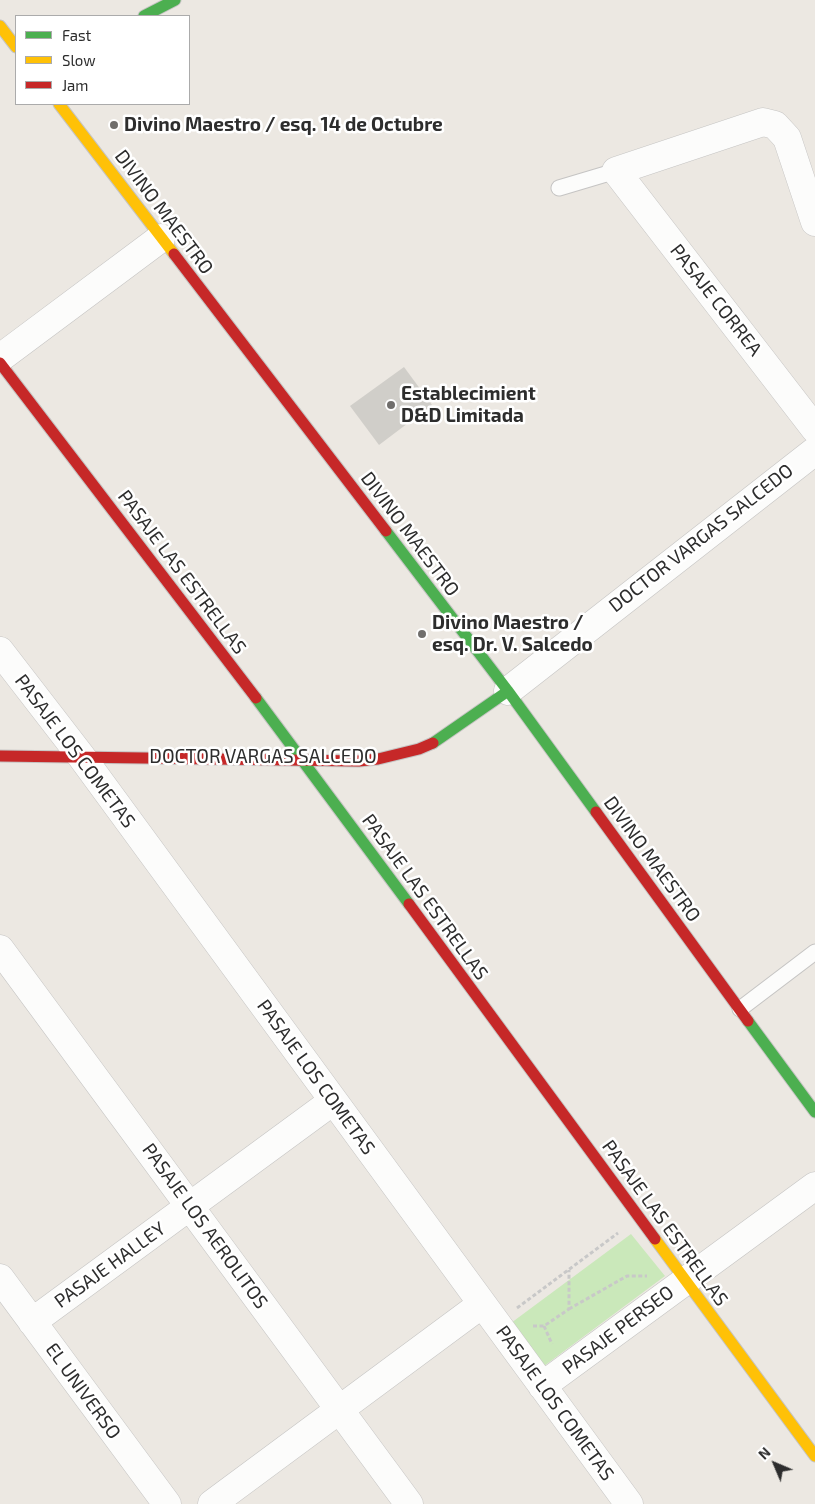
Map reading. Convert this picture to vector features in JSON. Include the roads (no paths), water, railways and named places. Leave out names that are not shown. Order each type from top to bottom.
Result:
[{"type":"street","points":[[146,15],[175,0]]},
{"type":"street","points":[[0,26],[15,46]]},
{"type":"street","name":"DIVINO MAESTRO","points":[[60,105],[508,691],[815,1112]]},
{"type":"street","points":[[616,171],[763,122],[775,125],[788,138],[815,222]]},
{"type":"street","name":"PASAJE CORREA","points":[[616,171],[815,429]]},
{"type":"street","points":[[0,358],[161,238]]},
{"type":"street","name":"PASAJE LAS ESTRELLAS","points":[[0,363],[303,760],[639,1217],[681,1283],[815,1456]]},
{"type":"street","name":"DOCTOR VARGAS SALCEDO","points":[[0,756],[303,760],[378,759],[419,749],[440,740],[508,691],[815,451]]},
{"type":"street","name":"PASAJE LOS COMETAS","points":[[0,651],[81,756],[333,1101],[493,1315],[542,1386],[629,1504]]},
{"type":"street","name":"PASAJE LOS AEROLITOS","points":[[0,949],[410,1504]]},
{"type":"street","name":"PASAJE HALLEY","points":[[32,1322],[333,1101]]},
{"type":"street","name":"PASAJE PERSEO","points":[[542,1386],[815,1186]]},
{"type":"street","name":"EL UNIVERSO","points":[[0,1278],[167,1504]]},
{"type":"street","points":[[212,1504],[340,1410],[493,1315]]},
{"type":"lane","points":[[559,188],[616,171]]},
{"type":"lane","points":[[740,1009],[815,952]]},
{"type":"place","name":"Divino Maestro / esq. 14 de Octubre","points":[[114,125]]},
{"type":"place","name":"Establecimient D&D Limitada","points":[[391,405]]},
{"type":"place","name":"Divino Maestro / esq. Dr. V. Salcedo","points":[[422,634]]}]
